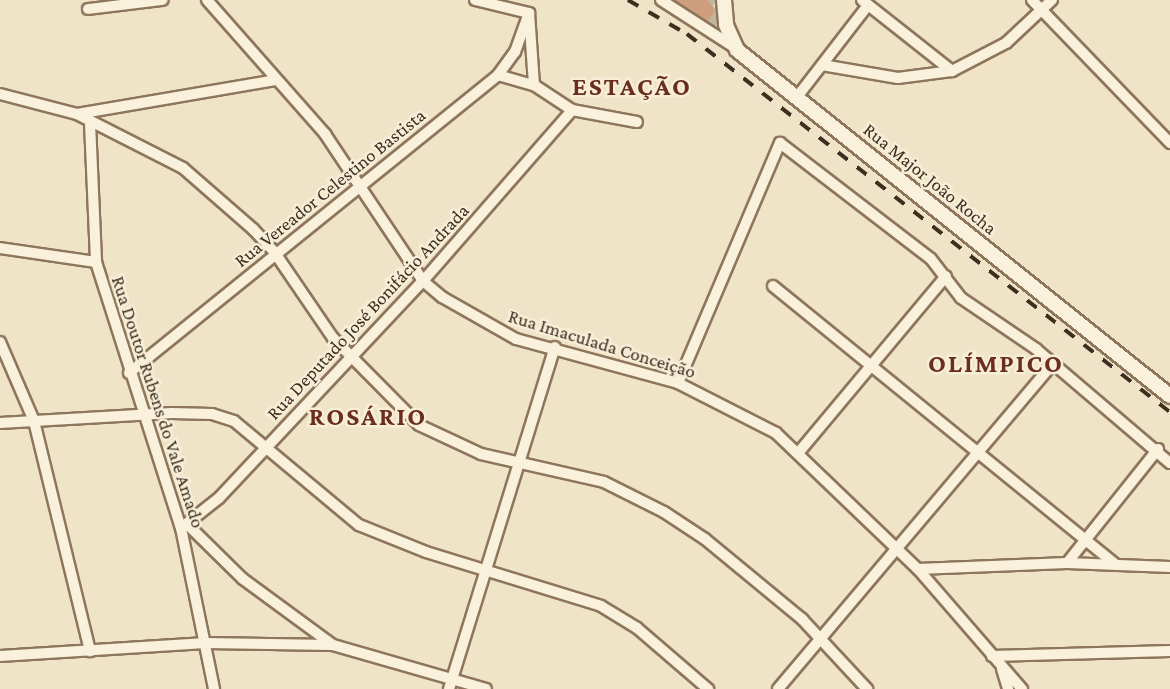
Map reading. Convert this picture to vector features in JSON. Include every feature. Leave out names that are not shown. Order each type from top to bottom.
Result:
[{"type":"main road","points":[[724,0],[726,25],[737,50]]},
{"type":"main road","name":"Rua Major João Rocha","points":[[737,50],[1170,396]]},
{"type":"street","points":[[88,9],[162,0]]},
{"type":"street","name":"Rua Imaculada Conceição","points":[[207,0],[325,134],[424,281],[492,328],[678,383],[743,413],[799,452],[899,550],[1022,689]]},
{"type":"street","points":[[475,0],[529,13],[534,85]]},
{"type":"street","name":"Rua Major João Rocha","points":[[661,0],[737,50]]},
{"type":"street","points":[[1032,0],[1170,143]]},
{"type":"street","points":[[822,65],[898,78],[952,71],[1006,43],[1052,0]]},
{"type":"street","points":[[797,97],[865,2],[952,71]]},
{"type":"street","name":"Rua Vereador Celestino Bastista","points":[[129,373],[498,75],[515,52],[529,13]]},
{"type":"street","points":[[498,75],[534,85],[572,110],[637,122]]},
{"type":"street","points":[[76,114],[275,80]]},
{"type":"street","points":[[0,94],[76,114],[183,168],[231,207],[275,253],[349,356],[400,409],[437,436],[481,454],[522,461],[604,482],[664,512],[705,539],[823,639],[867,689]]},
{"type":"street","name":"Rua Deputado José Bonifácio Andrada","points":[[185,527],[268,445],[349,356],[424,281],[572,110]]},
{"type":"street","name":"Rua Doutor Rubens do Vale Amado","points":[[90,123],[96,262],[129,373],[185,527],[214,689]]},
{"type":"street","points":[[678,383],[777,143],[856,200],[946,275],[961,298],[1053,364],[1158,449],[1170,463]]},
{"type":"street","points":[[0,248],[96,262]]},
{"type":"street","points":[[799,452],[869,364],[946,275]]},
{"type":"street","points":[[773,286],[1116,565]]},
{"type":"street","points":[[0,342],[34,421],[90,651]]},
{"type":"street","points":[[451,684],[555,347]]},
{"type":"street","points":[[778,689],[899,550],[1053,364]]},
{"type":"street","points":[[0,423],[143,414],[212,414],[245,426],[320,496],[359,525],[426,552],[487,568],[613,612],[708,689]]},
{"type":"street","points":[[1067,563],[1158,449]]},
{"type":"street","points":[[185,527],[243,579],[333,645]]},
{"type":"street","points":[[918,569],[1067,563],[1170,567]]},
{"type":"street","points":[[0,656],[206,643],[333,645],[451,684],[485,689]]},
{"type":"street","points":[[992,656],[1170,650]]},
{"type":"street","points":[[1001,665],[1008,689]]},
{"type":"building","points":[[675,0],[708,0],[715,11],[708,21]]},
{"type":"railway","points":[[628,0],[687,34],[1170,412]]},
{"type":"district","name":"ESTAÇÃO","points":[[632,87]]},
{"type":"district","name":"OLÍMPICO","points":[[996,364]]},
{"type":"district","name":"ROSÁRIO","points":[[368,417]]}]
